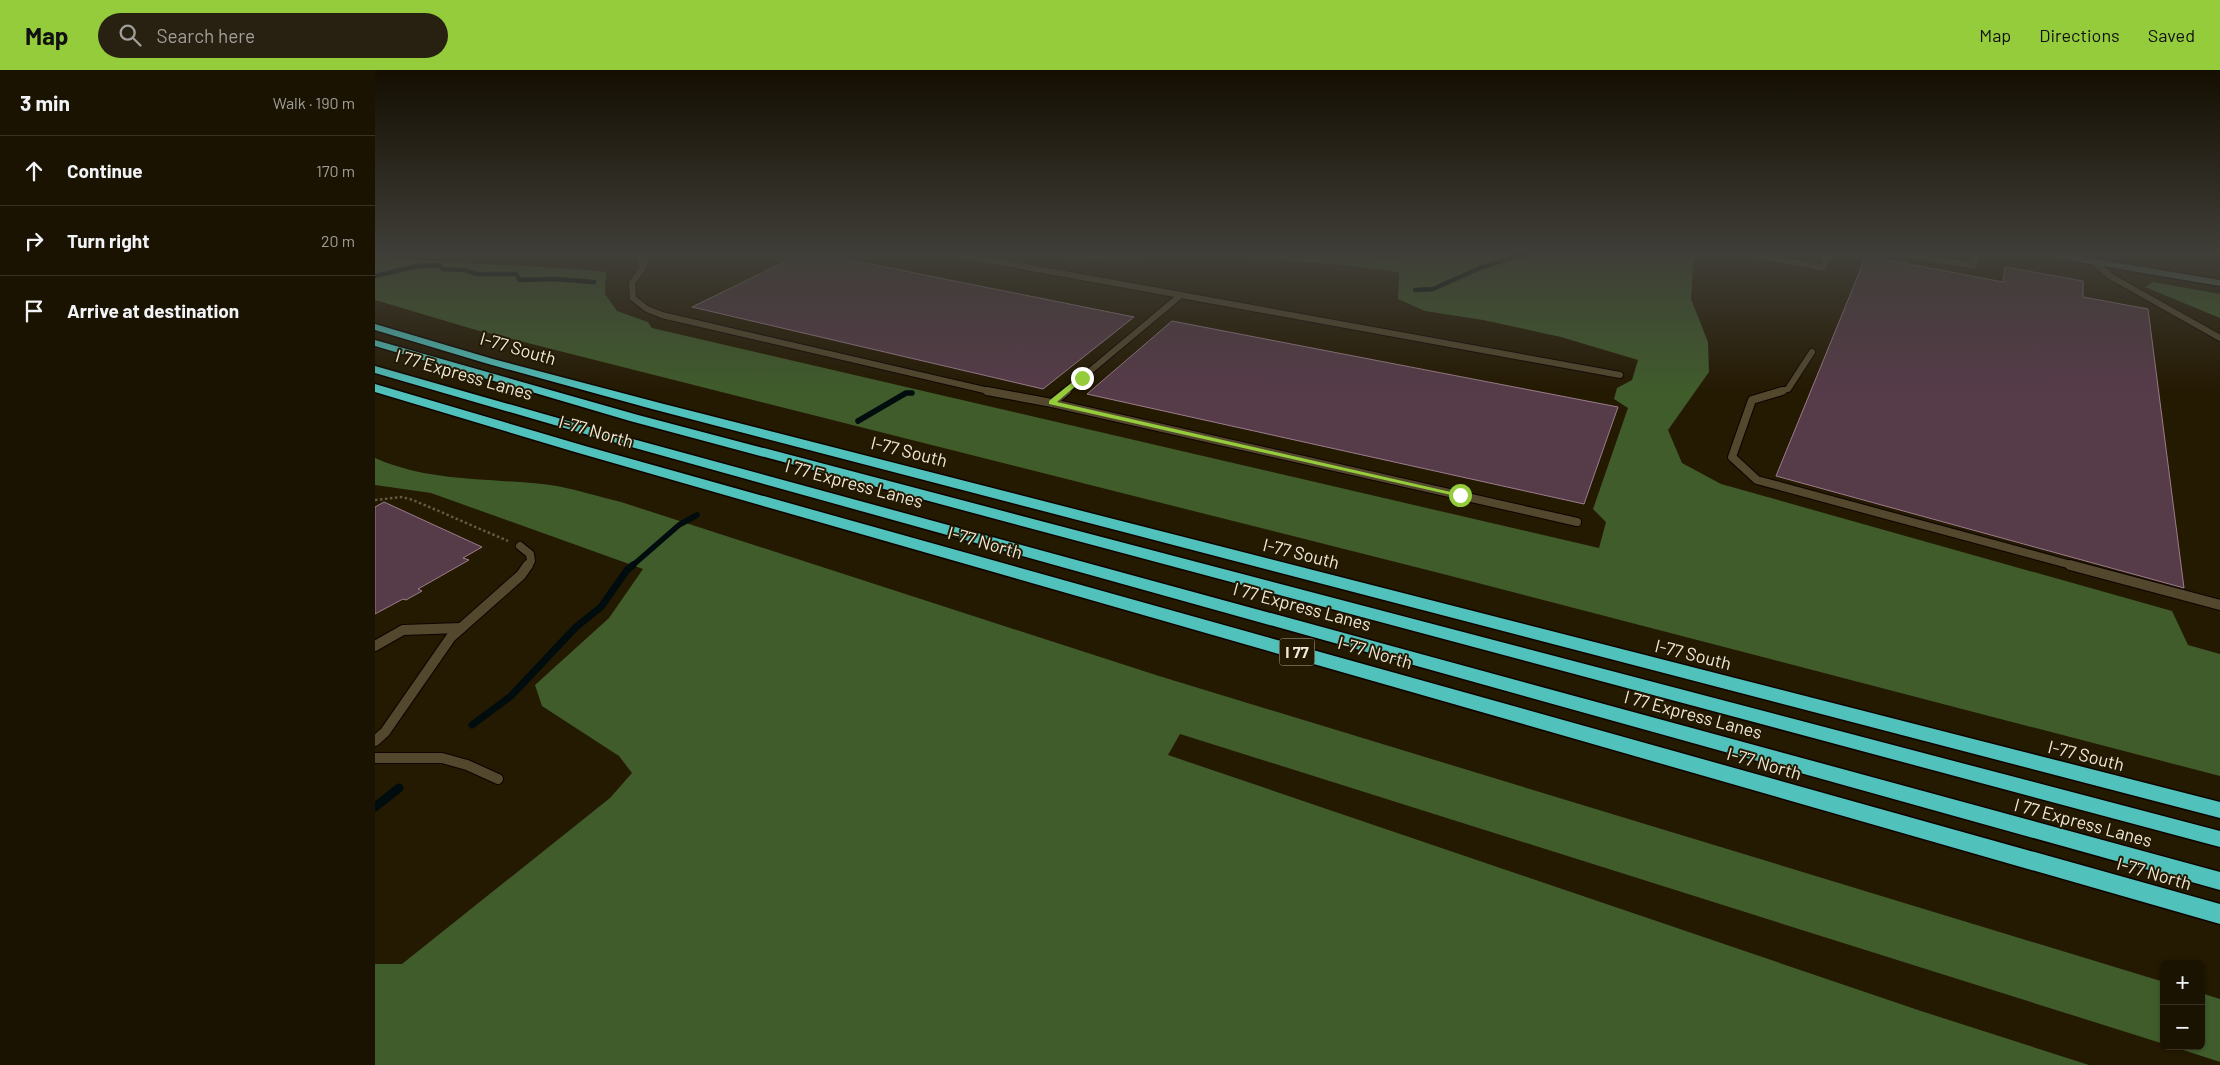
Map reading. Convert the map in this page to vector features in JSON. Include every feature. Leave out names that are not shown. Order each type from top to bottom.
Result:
[{"type":"highway","name":"I-77 South","points":[[375,327],[489,361],[656,406],[2220,810]]},
{"type":"highway","name":"I 77 Express Lanes","points":[[375,343],[634,418],[2220,839]]},
{"type":"highway","name":"I 77 Express Lanes","points":[[375,369],[603,436],[2220,881]]},
{"type":"highway","name":"I-77 North","points":[[375,388],[589,451],[2220,914]]},
{"type":"lane","points":[[636,300],[647,309],[662,315],[1010,396],[1052,403],[1577,522]]},
{"type":"lane","points":[[1052,403],[1175,300]]},
{"type":"lane","points":[[1211,300],[1620,375]]},
{"type":"lane","points":[[2154,300],[2220,338]]},
{"type":"lane","points":[[1812,352],[1788,389],[1752,400],[1732,457],[1757,480],[2220,605]]},
{"type":"lane","points":[[375,742],[385,732],[451,637],[521,576],[531,561],[530,554],[520,546]]},
{"type":"lane","points":[[375,646],[384,639],[403,630],[461,628]]},
{"type":"lane","points":[[375,758],[442,758],[467,765],[498,779]]},
{"type":"path","points":[[375,500],[402,497],[413,500],[520,546]]},
{"type":"green space","points":[[376,300],[610,300],[617,311],[648,322],[652,328],[1599,548],[1606,522],[1593,509],[1628,408],[1614,399],[1617,388],[1632,380],[1638,360],[1561,337],[1483,320],[1425,311],[1401,300],[1692,300],[1708,342],[1709,372],[1668,430],[1682,463],[1721,484],[2172,611],[2188,645],[2220,654],[2220,776],[1447,575],[476,330]]},
{"type":"green space","points":[[2178,300],[2220,300],[2220,318]]},
{"type":"green space","points":[[375,458],[397,466],[442,476],[557,486],[621,502],[1159,676],[2160,981],[2160,1043],[1180,734],[1168,755],[1921,1011],[2089,1065],[375,1065],[375,964],[402,964],[610,798],[632,773],[619,756],[542,706],[535,685],[609,618],[643,569],[431,493],[375,485]]},
{"type":"green space","points":[[2205,994],[2220,999],[2220,1062],[2183,1050],[2205,1050]]},
{"type":"building","points":[[706,300],[1051,300],[1134,317],[1043,389],[692,307]]},
{"type":"building","points":[[1848,300],[2102,300],[2148,309],[2184,588],[1776,476]]},
{"type":"building","points":[[1172,321],[1618,407],[1584,504],[1087,394]]},
{"type":"building","points":[[384,502],[482,547],[463,558],[469,560],[418,589],[422,591],[375,614],[375,507]]},
{"type":"waterway","points":[[858,421],[906,393],[912,393]]},
{"type":"waterway","points":[[632,566],[679,525],[697,515]]},
{"type":"waterway","points":[[472,725],[511,696],[576,627],[601,607],[627,570],[633,565]]},
{"type":"waterway","points":[[375,807],[399,788]]},
{"type":"route","points":[[1082,378],[1052,403],[1460,495]]}]
